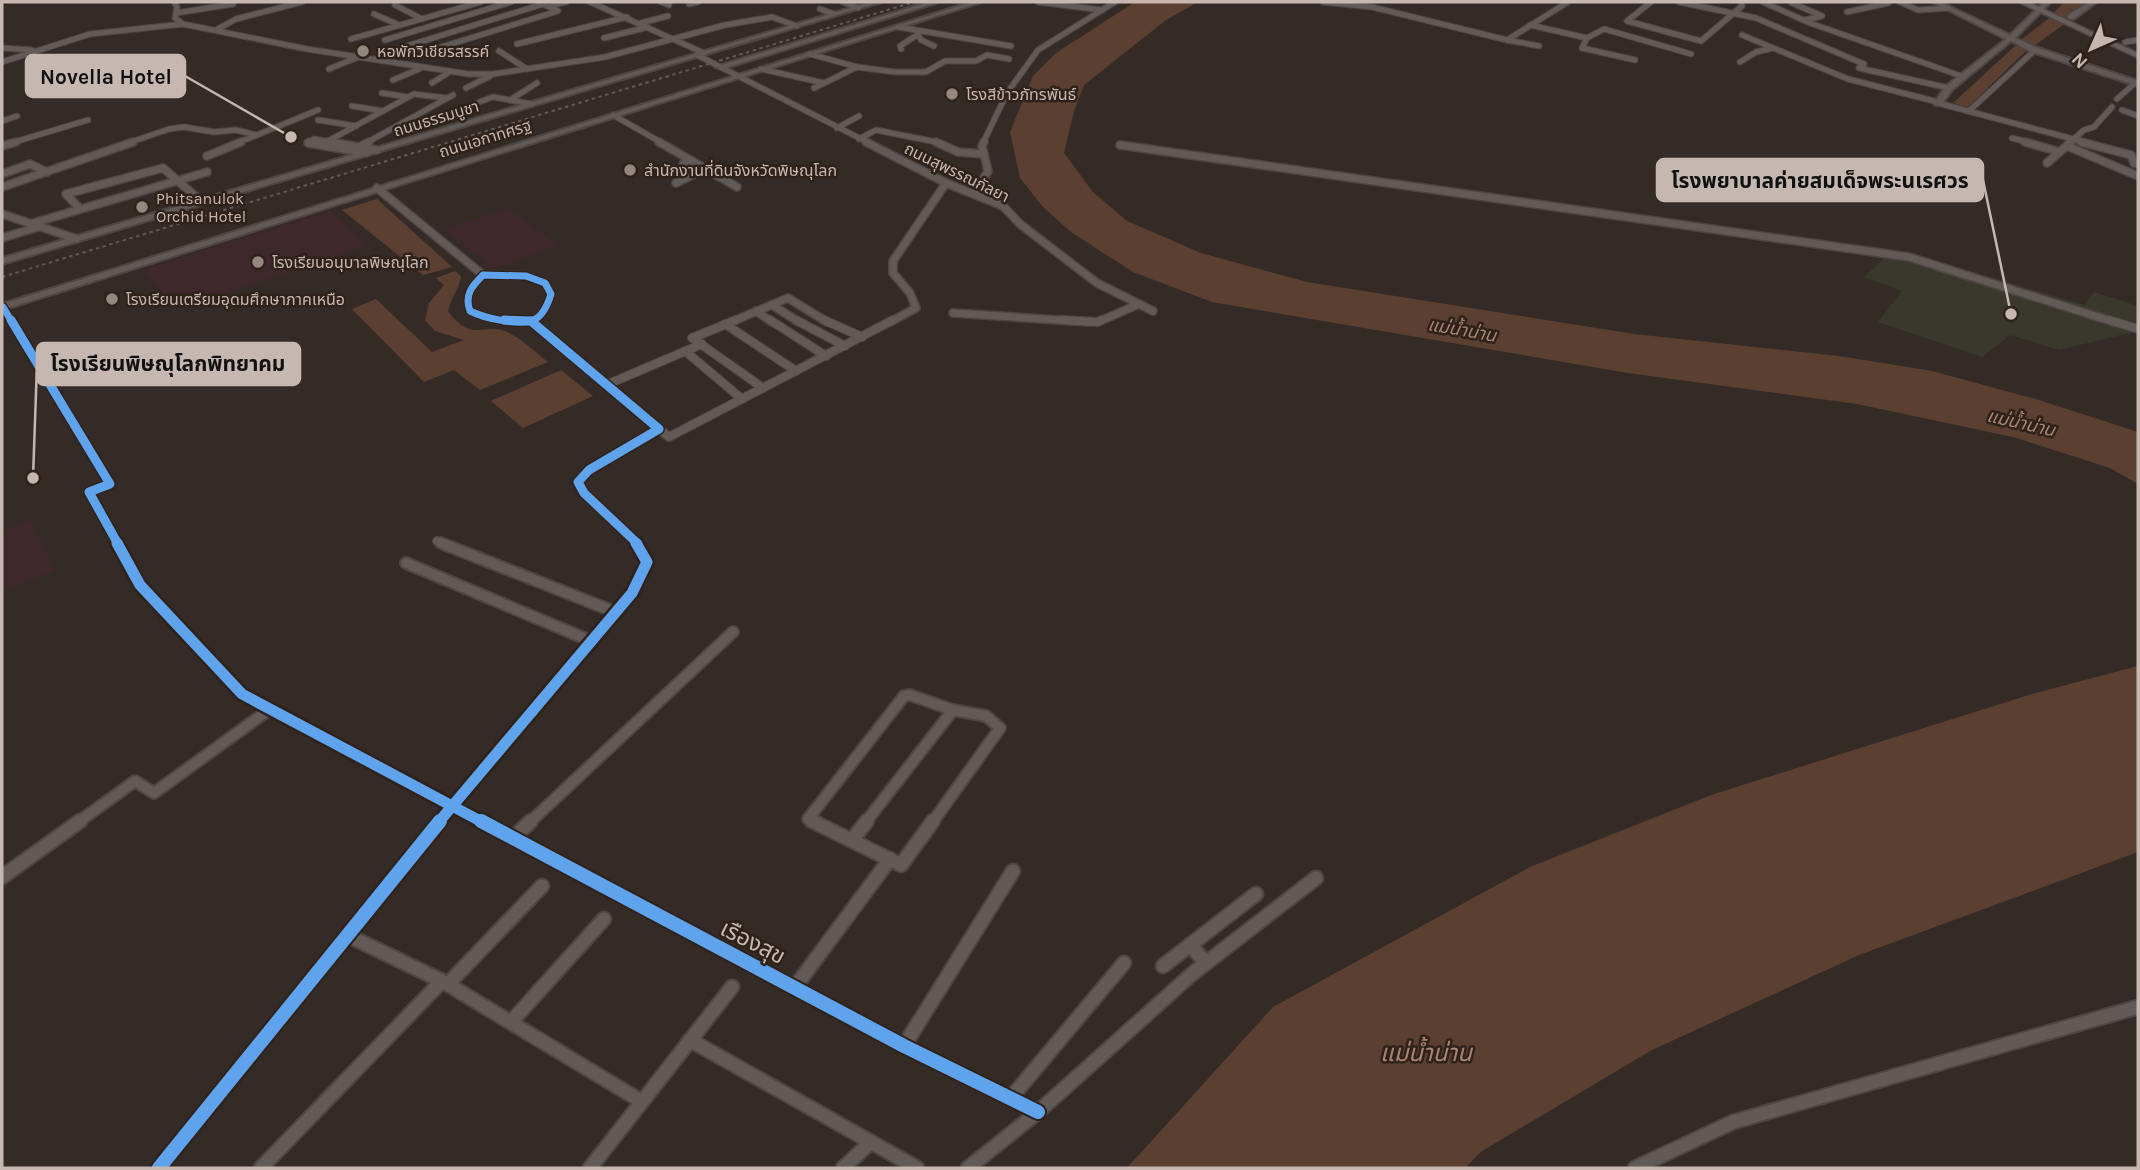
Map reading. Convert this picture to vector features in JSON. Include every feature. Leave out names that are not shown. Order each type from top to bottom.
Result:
[{"type":"main road","name":"ถนนธรรมบูชา","points":[[2,261],[202,202],[362,150],[377,150],[872,2]]},
{"type":"main road","points":[[719,67],[936,2]]},
{"type":"main road","name":"ถนนเอกาทศรฐ","points":[[2,307],[978,2]]},
{"type":"main road","points":[[2022,2],[2044,7],[2138,56]]},
{"type":"main road","points":[[2071,21],[2094,2]]},
{"type":"main road","points":[[1941,6],[2035,50],[2137,84]]},
{"type":"main road","points":[[1938,103],[1949,88],[2011,38],[2044,7]]},
{"type":"main road","points":[[2071,21],[2138,48]]},
{"type":"street","points":[[176,7],[201,2]]},
{"type":"street","points":[[266,2],[277,8]]},
{"type":"street","points":[[216,30],[236,19],[302,2]]},
{"type":"street","points":[[351,39],[481,2]]},
{"type":"street","points":[[385,40],[511,2]]},
{"type":"street","points":[[549,6],[566,2]]},
{"type":"street","points":[[594,3],[613,2]]},
{"type":"street","points":[[662,2],[669,5]]},
{"type":"street","points":[[689,4],[698,2]]},
{"type":"street","points":[[843,2],[858,8]]},
{"type":"street","points":[[975,194],[988,171],[982,146],[1007,93],[1038,50],[1115,2]]},
{"type":"street","points":[[1323,2],[1372,7],[1539,46]]},
{"type":"street","points":[[1507,40],[1568,2]]},
{"type":"street","points":[[1651,2],[1627,19],[1628,21],[1694,41],[1706,40],[1742,6],[1741,2]]},
{"type":"street","points":[[1678,2],[1734,13],[1770,24],[1864,64],[1859,68],[1949,88]]},
{"type":"street","points":[[1763,2],[1804,20],[1964,77]]},
{"type":"street","points":[[1847,12],[1887,2],[1918,10],[1941,6]]},
{"type":"street","points":[[1924,2],[1941,6]]},
{"type":"street","name":"ถนนสุพรรณกัลยา","points":[[594,3],[675,40],[719,67],[946,183],[1003,206],[1020,224],[1097,283],[1153,311]]},
{"type":"street","points":[[1792,3],[1822,16],[1804,20]]},
{"type":"street","points":[[176,7],[233,4]]},
{"type":"street","points":[[397,49],[543,4],[558,11],[422,53]]},
{"type":"street","points":[[395,5],[422,19]]},
{"type":"street","points":[[1042,5],[1102,10]]},
{"type":"street","points":[[176,7],[175,18],[183,24]]},
{"type":"street","points":[[820,9],[834,15]]},
{"type":"street","points":[[1762,16],[1784,11]]},
{"type":"street","points":[[374,14],[400,25]]},
{"type":"street","points":[[641,23],[668,16]]},
{"type":"street","points":[[2,62],[90,34],[183,24],[419,69],[493,74],[605,57],[725,25],[772,16],[797,26]]},
{"type":"street","points":[[517,44],[627,17]]},
{"type":"street","points":[[478,22],[495,29]]},
{"type":"street","points":[[1752,39],[1770,24]]},
{"type":"street","points":[[1530,25],[1587,38]]},
{"type":"street","points":[[604,38],[648,27]]},
{"type":"street","points":[[898,27],[917,34],[1011,46]]},
{"type":"street","points":[[1635,60],[1582,48],[1587,38],[1604,29],[1691,54]]},
{"type":"street","points":[[353,30],[364,36]]},
{"type":"street","points":[[12,65],[118,32]]},
{"type":"street","points":[[917,34],[921,40],[934,47]]},
{"type":"street","points":[[901,49],[900,46],[917,34]]},
{"type":"street","points":[[1742,35],[1848,79],[2076,138],[2135,156],[2134,163],[2138,164]]},
{"type":"street","points":[[2125,42],[2138,40]]},
{"type":"street","points":[[2,48],[39,51]]},
{"type":"street","points":[[1740,62],[1756,52],[1773,48]]},
{"type":"street","points":[[1969,111],[2035,50]]},
{"type":"street","points":[[499,51],[527,69]]},
{"type":"street","points":[[810,54],[857,66],[920,73],[945,61],[976,61],[987,55],[1009,59]]},
{"type":"street","points":[[329,69],[357,58]]},
{"type":"street","points":[[814,88],[857,66]]},
{"type":"street","points":[[393,80],[419,69]]},
{"type":"street","points":[[761,69],[824,83]]},
{"type":"street","points":[[1848,79],[1877,72]]},
{"type":"street","points":[[432,83],[448,73]]},
{"type":"street","points":[[466,88],[493,74]]},
{"type":"street","points":[[510,100],[537,83]]},
{"type":"street","points":[[2117,99],[2137,84]]},
{"type":"street","points":[[382,93],[409,97]]},
{"type":"street","points":[[328,142],[414,94],[446,98]]},
{"type":"street","points":[[362,150],[314,139],[308,143],[362,150],[453,95]]},
{"type":"street","points":[[479,102],[491,97],[532,104]]},
{"type":"street","points":[[352,106],[383,111]]},
{"type":"street","points":[[2047,163],[2084,130],[2094,127],[2112,107]]},
{"type":"street","points":[[207,156],[318,110]]},
{"type":"street","points":[[2122,110],[2138,116]]},
{"type":"street","points":[[2,121],[17,116]]},
{"type":"street","points":[[615,116],[737,187]]},
{"type":"street","points":[[837,128],[859,116]]},
{"type":"street","points":[[2,146],[88,120]]},
{"type":"street","points":[[318,120],[356,126]]},
{"type":"street","points":[[71,125],[82,132]]},
{"type":"street","points":[[2,187],[176,127],[214,132],[236,130],[257,135]]},
{"type":"street","points":[[2024,142],[2039,129]]},
{"type":"street","points":[[859,139],[876,130],[938,142],[958,152],[984,155]]},
{"type":"street","points":[[2012,138],[2060,152]]},
{"type":"street","points":[[1120,145],[1909,257],[2138,329]]},
{"type":"street","points":[[2067,146],[2091,153],[2114,168],[2138,176]]},
{"type":"street","points":[[676,183],[694,174],[683,164],[692,161]]},
{"type":"street","points":[[2,174],[30,164],[47,173]]},
{"type":"street","points":[[80,209],[66,194],[163,168],[202,202]]},
{"type":"street","points":[[30,224],[207,172]]},
{"type":"street","points":[[531,321],[669,437],[916,308],[909,292],[892,274],[893,261],[946,183]]},
{"type":"street","points":[[379,190],[483,275],[526,276],[545,283],[551,294],[548,303],[540,316],[531,321],[494,321],[479,317],[470,311],[467,296],[472,285],[483,275]]},
{"type":"street","points":[[3,216],[77,239]]},
{"type":"street","points":[[2,239],[39,227]]},
{"type":"street","points":[[764,388],[692,338],[788,298],[838,328],[862,337]]},
{"type":"street","points":[[772,304],[826,338],[845,346]]},
{"type":"street","points":[[953,313],[1097,321],[1139,304]]},
{"type":"street","name":"เรืองสุข","points":[[2,307],[110,484],[89,492],[140,585],[242,694],[904,1046],[1038,1112]]},
{"type":"street","points":[[756,311],[826,356]]},
{"type":"street","points":[[725,324],[796,371]]},
{"type":"street","points":[[606,385],[702,344]]},
{"type":"street","points":[[684,351],[743,399]]},
{"type":"street","points":[[159,1168],[452,806],[632,593],[647,562],[641,547],[584,493],[578,482],[589,470],[659,429]]},
{"type":"street","points":[[437,541],[615,612]]},
{"type":"street","points":[[406,563],[591,641]]},
{"type":"street","points":[[513,838],[733,632]]},
{"type":"street","points":[[910,695],[953,710],[995,720],[1000,728],[901,864],[852,840],[808,819],[904,696],[910,695]]},
{"type":"street","points":[[2,877],[135,781],[154,793],[270,709]]},
{"type":"street","points":[[852,840],[953,710]]},
{"type":"street","points":[[794,987],[890,859]]},
{"type":"street","points":[[904,1046],[1013,871]]},
{"type":"street","points":[[968,1168],[1038,1112],[1206,963],[1316,878]]},
{"type":"street","points":[[261,1168],[542,887]]},
{"type":"street","points":[[1163,966],[1256,894]]},
{"type":"street","points":[[511,1022],[604,919]]},
{"type":"street","points":[[349,936],[445,983],[641,1101]]},
{"type":"street","points":[[1189,946],[1206,963]]},
{"type":"street","points":[[1010,1099],[1124,963]]},
{"type":"street","points":[[590,1168],[732,987]]},
{"type":"street","points":[[1635,1168],[1733,1122],[2138,1007]]},
{"type":"street","points":[[690,1040],[917,1168]]},
{"type":"street","points":[[843,1168],[871,1142]]},
{"type":"shaded area","points":[[507,208],[557,245],[493,269],[444,230]]},
{"type":"shaded area","points":[[330,211],[369,245],[176,310],[142,270]]},
{"type":"shaded area","points":[[1887,256],[1918,256],[2085,305],[2094,292],[2138,306],[2138,331],[2059,350],[2010,335],[1982,357],[1878,322],[1902,291],[1864,277]]},
{"type":"shaded area","points":[[29,520],[55,570],[2,592],[2,531]]},
{"type":"water","name":"แม่น้ำน่าน","points":[[1135,2],[1198,2],[1166,20],[1084,85],[1074,111],[1064,153],[1093,192],[1127,221],[1201,253],[1307,282],[1634,334],[1839,356],[1932,371],[2039,400],[2138,432],[2138,484],[2110,468],[2013,437],[1857,404],[1628,373],[1212,302],[1133,272],[1071,232],[1043,207],[1020,178],[1010,132],[1033,76],[1056,53]]},
{"type":"water","points":[[2064,2],[2087,2],[2070,13],[2063,25],[2034,46],[2021,40],[2049,18]]},
{"type":"water","points":[[2015,46],[2028,49],[1968,107],[1953,103]]},
{"type":"water","points":[[377,199],[452,267],[423,275],[342,210]]},
{"type":"water","points":[[455,271],[461,276],[448,311],[456,321],[471,330],[491,329],[507,332],[523,341],[548,362],[480,390],[454,370],[424,382],[352,309],[376,299],[432,352],[464,340],[435,331],[425,320],[429,303],[444,285],[436,278]]},
{"type":"water","points":[[561,370],[593,396],[523,428],[491,401]]},
{"type":"water","name":"แม่น้ำน่าน","points":[[2138,666],[2138,852],[1859,955],[1652,1050],[1482,1151],[1465,1168],[1127,1168],[1273,1007],[1530,867],[1711,795],[2032,694]]},
{"type":"railway","points":[[2,277],[914,2]]},
{"type":"cycle path","points":[[159,1168],[452,806],[632,593],[647,562],[641,547],[584,493],[578,482],[589,470],[659,429],[531,321],[485,319],[470,311],[467,295],[483,275],[526,276],[545,283],[551,294],[548,303],[542,313],[531,321]]},
{"type":"cycle path","points":[[3,307],[110,484],[89,492],[140,585],[242,694],[904,1046],[1038,1112]]},
{"type":"place","name":"หอพักวิเชียรสรรค์","points":[[363,51]]},
{"type":"place","name":"โรงสีข้าวภัทรพันธ์","points":[[952,94]]},
{"type":"place","name":"Novella Hotel","points":[[291,137]]},
{"type":"place","name":"สำนักงานที่ดินจังหวัดพิษณุโลก","points":[[630,170]]},
{"type":"place","name":"Phitsanulok Orchid Hotel","points":[[142,207]]},
{"type":"place","name":"โรงเรียนอนุบาลพิษณุโลก","points":[[258,262]]},
{"type":"place","name":"โรงเรียนเตรียมอุดมศึกษาภาคเหนือ","points":[[112,299]]},
{"type":"place","name":"โรงพยาบาลค่ายสมเด็จพระนเรศวร","points":[[2011,314]]},
{"type":"place","name":"โรงเรียนพิษณุโลกพิทยาคม","points":[[33,478]]}]
